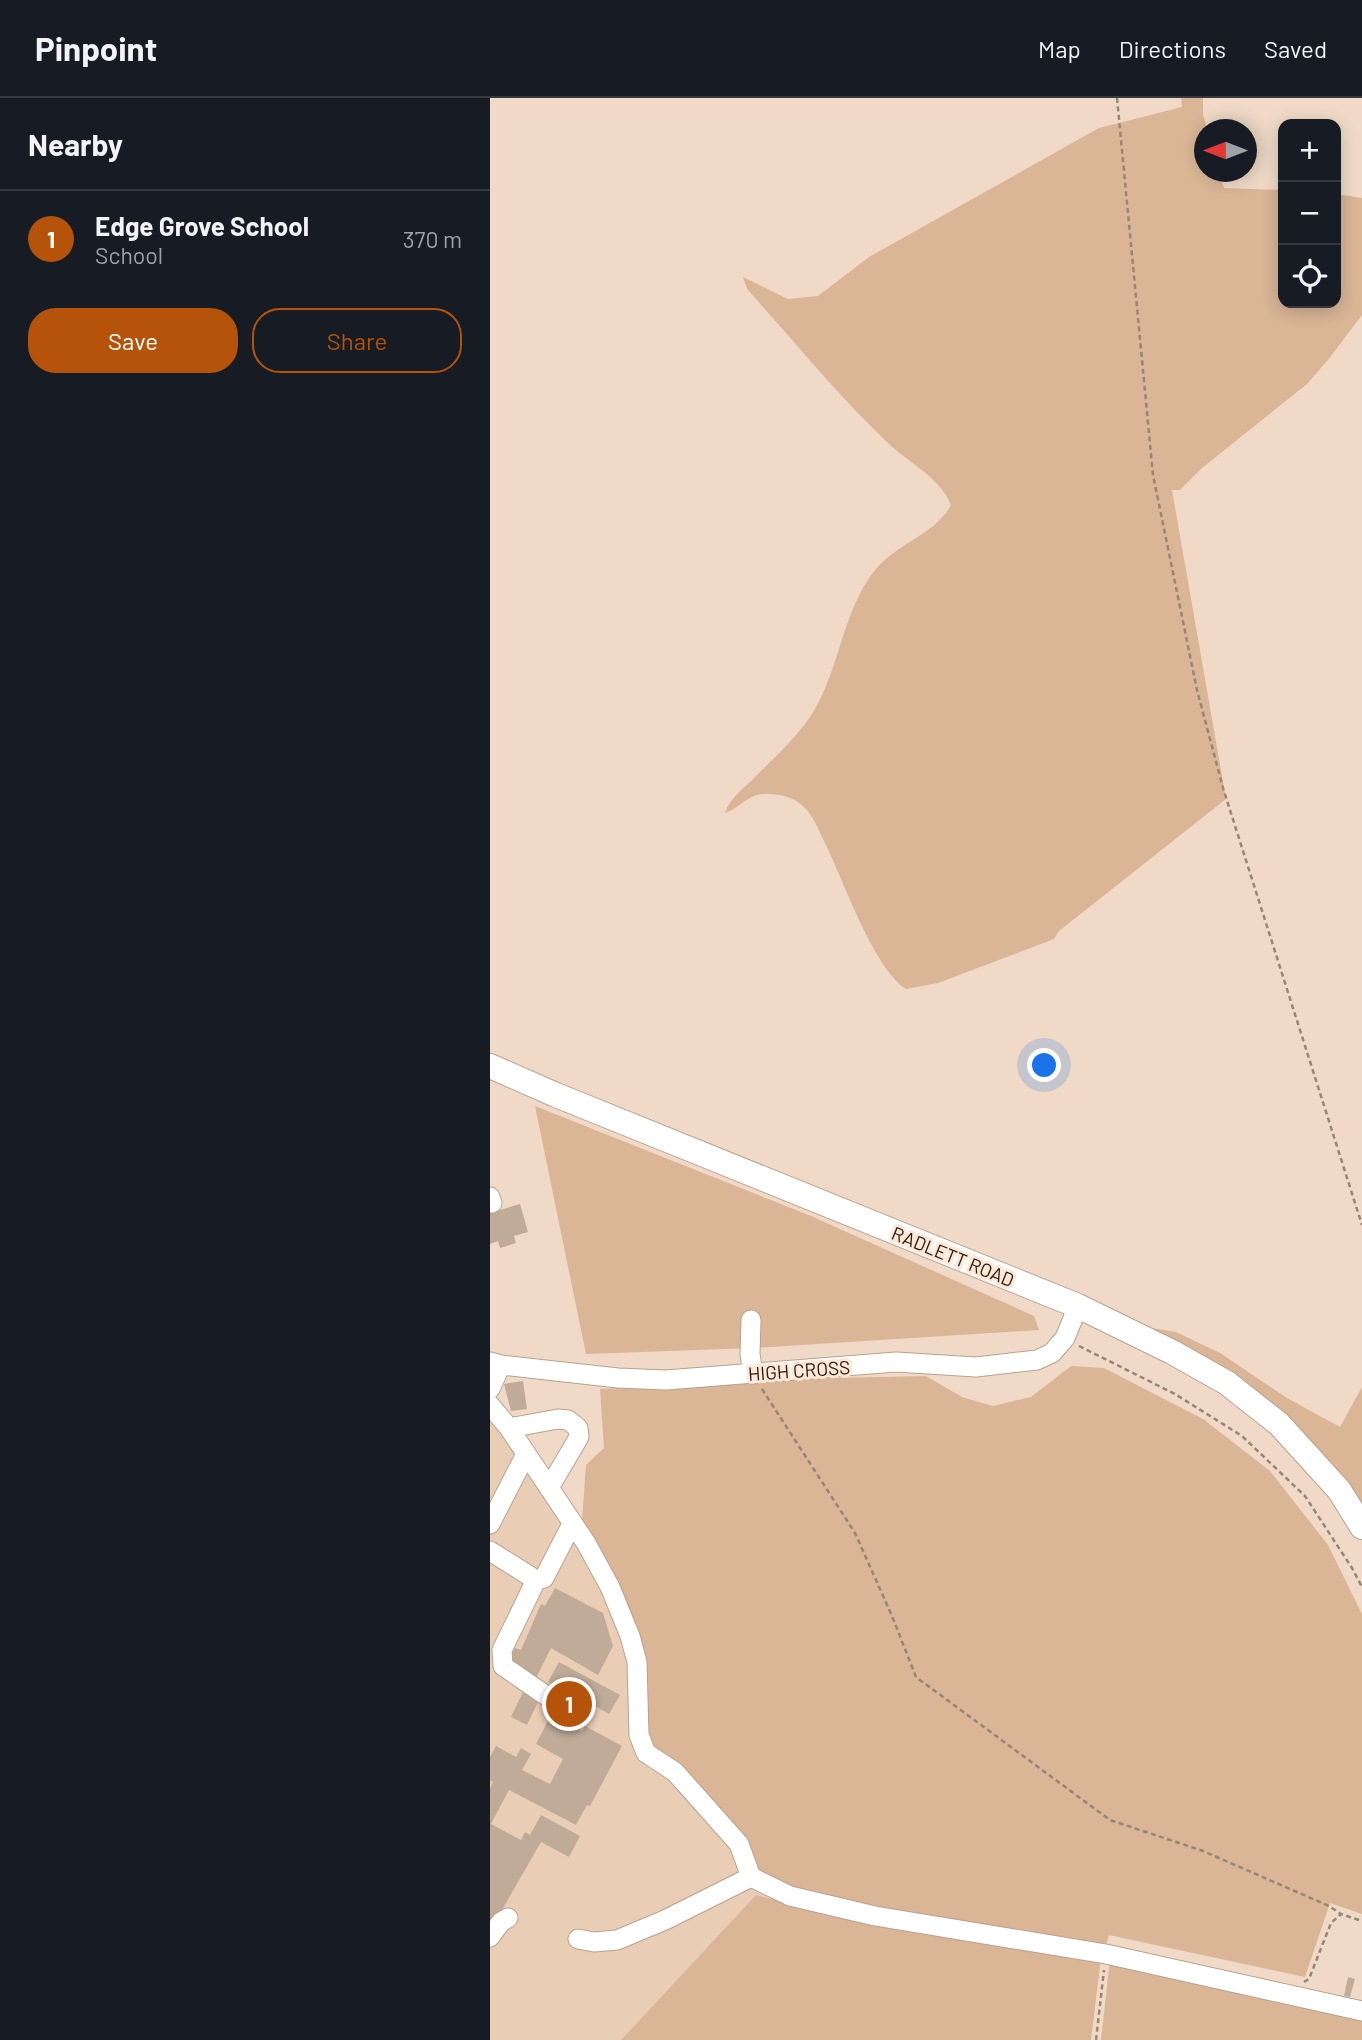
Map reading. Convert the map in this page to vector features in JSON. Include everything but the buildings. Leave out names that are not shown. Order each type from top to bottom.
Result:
[{"type":"main road","name":"RADLETT ROAD","points":[[490,1066],[1078,1306],[1172,1352],[1237,1391],[1279,1424],[1339,1490],[1362,1527]]},
{"type":"street","name":"HIGH CROSS","points":[[496,1364],[618,1378],[666,1380],[896,1362],[976,1367],[1037,1360],[1052,1353],[1065,1338],[1078,1306]]},
{"type":"street","points":[[751,1321],[750,1354],[753,1374]]},
{"type":"street","points":[[490,1389],[496,1364]]},
{"type":"street","points":[[490,1405],[509,1428],[586,1544],[610,1587],[630,1636],[637,1662],[639,1735],[646,1753],[675,1772],[738,1844],[751,1877],[790,1896],[875,1916],[1106,1954],[1362,2011]]},
{"type":"street","points":[[509,1428],[558,1419],[568,1420],[578,1428],[579,1437],[549,1488]]},
{"type":"street","points":[[492,1516],[526,1454]]},
{"type":"street","points":[[490,1552],[536,1580],[544,1578],[572,1524]]},
{"type":"street","points":[[536,1580],[502,1650],[503,1666],[551,1699]]},
{"type":"street","points":[[578,1939],[594,1942],[617,1940],[665,1920],[751,1877]]},
{"type":"street","points":[[490,1937],[501,1922],[508,1918]]},
{"type":"path","points":[[1117,98],[1153,475],[1198,690],[1223,788],[1362,1225]]},
{"type":"path","points":[[1065,1338],[1175,1394],[1242,1436],[1305,1496],[1362,1587]]},
{"type":"path","points":[[753,1374],[855,1533],[916,1677],[1110,1820],[1203,1851],[1329,1906],[1341,1914]]},
{"type":"shaded area","points":[[1181,98],[1203,98],[1204,119],[1194,119],[1194,182],[1222,182],[1224,188],[1278,190],[1278,308],[1341,308],[1341,195],[1362,198],[1362,315],[1307,384],[1202,468],[1180,490],[1172,490],[1226,799],[1059,931],[1054,939],[938,983],[906,989],[893,978],[870,942],[816,824],[803,806],[787,797],[763,794],[752,797],[725,813],[734,797],[784,748],[810,717],[828,681],[855,605],[875,570],[894,553],[926,532],[951,505],[933,479],[890,445],[835,388],[747,289],[743,277],[788,299],[818,296],[869,257],[1099,128],[1182,107]]},
{"type":"shaded area","points":[[535,1106],[811,1216],[1034,1316],[1039,1330],[754,1348],[586,1354]]},
{"type":"shaded area","points":[[1145,1327],[1176,1332],[1220,1353],[1287,1398],[1340,1427],[1362,1387],[1362,1506]]},
{"type":"shaded area","points":[[1071,1366],[1104,1368],[1203,1419],[1270,1471],[1328,1545],[1362,1614],[1362,1914],[1330,1903],[1305,1977],[1109,1935],[1105,1950],[863,1907],[759,1878],[653,1751],[648,1735],[646,1673],[582,1521],[586,1465],[604,1448],[600,1389],[926,1376],[962,1397],[993,1406],[1031,1397]]},
{"type":"shaded area","points":[[490,1415],[513,1442],[523,1436],[588,1532],[615,1580],[645,1661],[648,1735],[653,1750],[726,1826],[759,1878],[790,1890],[864,1907],[1177,1964],[1362,2005],[1362,2040],[1101,2040],[1110,1960],[836,1914],[756,1895],[621,2040],[490,2040]]},
{"type":"shaded area","points":[[756,1895],[836,1914],[1101,1958],[1091,2040],[621,2040]]},
{"type":"shaded area","points":[[1110,1960],[1362,2016],[1362,2040],[1101,2040]]},
{"type":"place","name":"Edge Grove School","points":[[569,1704]]}]
